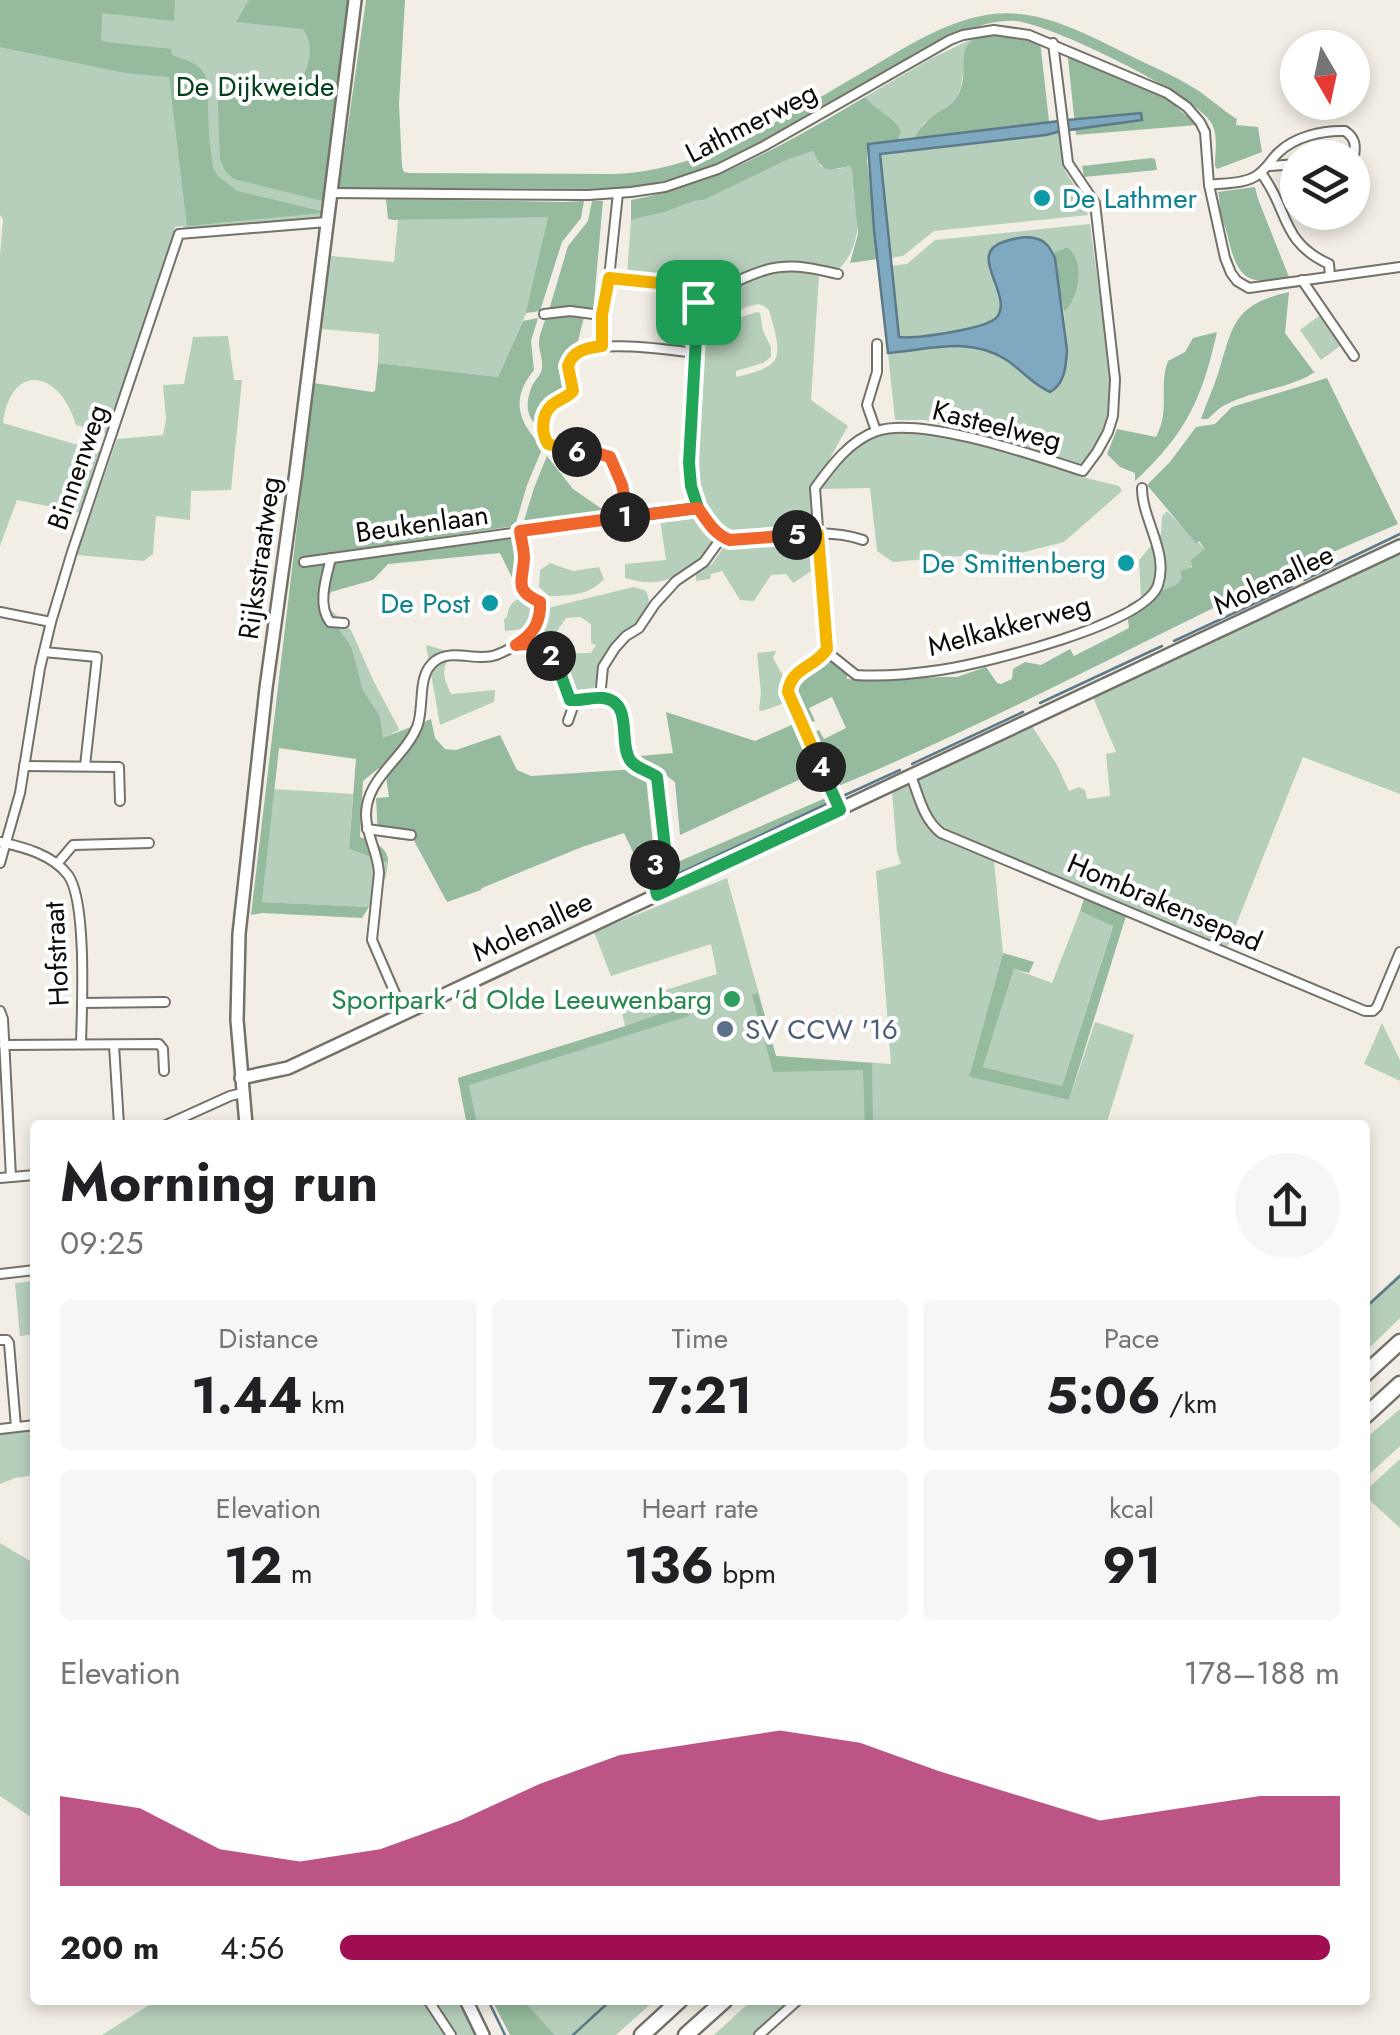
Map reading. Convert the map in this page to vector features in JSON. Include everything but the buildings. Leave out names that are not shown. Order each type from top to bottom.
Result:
[{"type":"highway","points":[[1370,1369],[1400,1342]]},
{"type":"highway","points":[[1370,1411],[1400,1384]]},
{"type":"highway","points":[[642,2035],[675,2005]]},
{"type":"highway","points":[[686,2035],[719,2005]]},
{"type":"main road","name":"Rijksstraatweg","points":[[245,1120],[237,990],[239,934],[266,688],[355,0]]},
{"type":"main road","name":"Molenallee","points":[[241,1078],[288,1068],[1400,546]]},
{"type":"main road","points":[[468,2005],[482,2035]]},
{"type":"street","name":"Lathmerweg","points":[[331,193],[618,193],[665,187],[718,169],[764,146],[963,35],[1007,30],[1053,43],[1168,93],[1187,107],[1205,132],[1209,185],[1230,273],[1249,288],[1302,280]]},
{"type":"street","name":"Kasteelweg","points":[[876,431],[896,427],[933,430],[1083,471],[1108,432],[1115,395],[1096,215],[1092,196],[1068,163],[1053,43]]},
{"type":"street","points":[[1300,140],[1345,131],[1353,140]]},
{"type":"street","points":[[1209,185],[1247,180],[1261,173],[1280,152]]},
{"type":"street","points":[[1269,166],[1280,165]]},
{"type":"street","points":[[1261,173],[1272,187],[1296,242],[1329,264],[1330,276]]},
{"type":"street","points":[[602,346],[602,315],[618,193]]},
{"type":"street","name":"Binnenweg","points":[[0,862],[24,766],[51,622],[179,234],[327,222]]},
{"type":"street","points":[[698,302],[773,268],[804,267],[838,274]]},
{"type":"street","points":[[1354,356],[1302,280],[1400,267]]},
{"type":"street","points":[[609,278],[668,284],[698,302]]},
{"type":"street","points":[[698,302],[689,463],[698,508],[722,537],[730,540],[818,534],[863,540]]},
{"type":"street","points":[[544,314],[570,311],[602,315]]},
{"type":"street","points":[[840,810],[788,692],[788,684],[794,674],[822,657],[827,648],[815,488],[848,449],[876,431],[868,405],[877,372],[877,344]]},
{"type":"street","points":[[628,517],[622,485],[610,457],[548,444],[543,436],[546,414],[555,402],[571,395],[568,366],[578,352],[602,346],[694,352]]},
{"type":"street","name":"Melkakkerweg","points":[[827,648],[856,675],[942,670],[1074,636],[1134,610],[1154,593],[1161,567],[1142,488]]},
{"type":"street","name":"Beukenlaan","points":[[304,562],[698,508]]},
{"type":"street","points":[[404,1014],[372,940],[378,864],[366,814],[370,792],[405,750],[417,727],[423,684],[434,662],[446,656],[495,661],[535,630],[540,602],[520,584],[524,557],[520,531]]},
{"type":"street","points":[[600,698],[604,667],[615,648],[639,628],[676,581],[704,562],[722,537]]},
{"type":"street","name":"Beukenlaan","points":[[331,558],[324,612],[330,622],[344,622]]},
{"type":"street","points":[[0,612],[51,622]]},
{"type":"street","points":[[535,630],[558,667],[570,700],[612,700],[620,710],[628,758],[654,774],[659,782],[665,848],[654,869],[657,895]]},
{"type":"street","points":[[516,645],[532,644],[546,651]]},
{"type":"street","points":[[44,652],[97,657],[85,766]]},
{"type":"street","points":[[568,721],[575,701]]},
{"type":"street","points":[[24,766],[119,766],[120,801]]},
{"type":"street","name":"Hombrakensepad","points":[[911,776],[926,816],[941,833],[1366,1011],[1376,1007],[1400,952]]},
{"type":"street","points":[[368,829],[411,835]]},
{"type":"street","name":"Hofstraat","points":[[3,843],[58,864],[73,883],[79,903],[81,1043]]},
{"type":"street","points":[[58,864],[73,845],[149,843]]},
{"type":"street","points":[[82,1003],[165,1002]]},
{"type":"street","points":[[0,1012],[12,1177]]},
{"type":"street","points":[[4,1045],[159,1044],[163,1049],[164,1071]]},
{"type":"street","points":[[114,1045],[118,1120]]},
{"type":"street","points":[[177,1120],[242,1093]]},
{"type":"street","points":[[0,1178],[30,1175]]},
{"type":"street","points":[[0,1274],[30,1271]]},
{"type":"street","points":[[0,1340],[8,1343],[16,1427]]},
{"type":"street","points":[[0,1428],[30,1426]]},
{"type":"street","points":[[431,2005],[452,2035]]},
{"type":"street","points":[[760,2035],[793,2005]]},
{"type":"green space","name":"De Dijkweide","points":[[0,0],[353,0],[320,227],[185,235],[183,226],[175,227],[108,434],[76,425],[59,393],[36,380],[16,389],[8,403],[3,423],[102,452],[83,513],[17,500],[0,546],[3,219]]},
{"type":"green space","points":[[0,0],[175,0],[174,21],[102,13],[101,40],[171,49],[172,55],[198,66],[207,80],[209,137],[213,168],[218,176],[237,191],[322,213],[187,226],[169,77],[125,73],[0,47]]},
{"type":"green space","points":[[249,0],[352,0],[323,201],[234,179],[220,160],[217,80],[295,87],[309,59],[309,43],[303,29],[236,22]]},
{"type":"green space","points":[[366,0],[405,0],[399,104],[402,167],[409,173],[615,174],[683,162],[749,136],[942,28],[1000,13],[1035,16],[1064,25],[1179,80],[1237,119],[1236,125],[1258,127],[1262,152],[1217,169],[1215,131],[1210,121],[1176,94],[1059,34],[1007,21],[948,37],[738,155],[667,180],[622,189],[339,188]]},
{"type":"green space","points":[[999,33],[1040,41],[1049,121],[1060,121],[914,138],[926,122],[956,99],[966,48],[971,41]]},
{"type":"green space","points":[[978,36],[957,98],[924,123],[914,138],[898,140],[901,131],[865,97]]},
{"type":"green space","points":[[1067,49],[1166,98],[1197,125],[1076,135]]},
{"type":"green space","points":[[865,97],[901,131],[898,140],[868,144],[878,259],[850,263],[858,234],[852,169],[826,169],[813,151],[704,200],[631,220],[631,200],[723,172],[781,145]]},
{"type":"green space","points":[[1061,131],[1065,171],[1084,199],[1088,215],[934,231],[903,256],[890,258],[880,154]]},
{"type":"green space","points":[[813,151],[821,167],[852,169],[858,223],[853,248],[838,270],[786,262],[752,271],[703,296],[687,289],[674,276],[627,275],[631,220],[704,200],[785,160]]},
{"type":"green space","points":[[1155,159],[1157,170],[1084,177],[1082,166]]},
{"type":"green space","points":[[1255,187],[1289,277],[1254,280],[1236,262],[1218,192]]},
{"type":"green space","points":[[386,199],[584,201],[581,218],[562,242],[540,311],[526,313],[548,217],[394,220],[388,219]]},
{"type":"green space","points":[[592,201],[603,201],[593,313],[549,310],[568,246],[588,221]]},
{"type":"green space","points":[[548,217],[529,307],[498,377],[378,363],[379,334],[321,329],[331,256],[394,262],[398,220]]},
{"type":"green space","points":[[1090,224],[1111,381],[1107,423],[1084,465],[925,420],[895,420],[888,353],[945,345],[978,346],[1014,365],[1067,350],[1064,312],[1074,298],[1079,270],[1067,247],[1053,253],[1035,240],[999,243],[1001,309],[995,319],[984,325],[901,339],[891,266],[907,264],[935,240]]},
{"type":"green space","points":[[1067,247],[1077,261],[1079,279],[1074,298],[1064,312],[1053,253]]},
{"type":"green space","points":[[786,269],[819,276],[811,400],[848,426],[813,487],[810,500],[814,530],[730,537],[706,512],[695,481],[700,324],[731,326],[741,317],[760,313],[771,357],[736,371],[736,377],[772,363],[777,349],[769,310],[758,304],[727,318],[720,294]]},
{"type":"green space","points":[[1289,292],[1285,333],[1314,372],[1318,370],[1297,381],[1238,399],[1208,419],[1201,419],[1238,320],[1256,303]]},
{"type":"green space","points":[[1319,316],[1340,346],[1321,360],[1300,330]]},
{"type":"green space","points":[[546,317],[584,317],[578,341],[564,360],[563,388],[546,405],[539,429],[531,419],[528,404],[542,368],[540,335]]},
{"type":"green space","points":[[538,318],[531,341],[534,370],[522,391],[520,410],[528,429],[543,447],[515,526],[303,557],[302,567],[518,538],[518,573],[513,580],[500,553],[388,564],[373,580],[331,592],[327,600],[329,615],[352,648],[363,690],[380,716],[383,738],[431,719],[435,738],[445,749],[456,750],[500,735],[517,770],[531,776],[636,769],[646,778],[654,855],[647,882],[624,833],[447,902],[412,837],[401,840],[378,836],[376,798],[389,797],[385,769],[379,768],[363,781],[360,837],[383,849],[388,863],[349,849],[356,759],[279,748],[262,902],[369,907],[362,918],[251,915],[314,383],[372,392],[378,363],[498,377],[523,321]]},
{"type":"green space","points":[[1217,332],[1190,414],[1167,447],[1135,481],[1135,473],[1120,467],[1107,454],[1117,429],[1156,437],[1163,417],[1168,361],[1185,352],[1193,338]]},
{"type":"green space","points":[[228,336],[234,380],[242,380],[231,490],[191,491],[190,520],[156,516],[153,554],[144,561],[77,555],[117,439],[163,435],[163,385],[184,384],[193,337]]},
{"type":"green space","points":[[1327,378],[1398,524],[1257,587],[978,724],[836,787],[811,734],[819,730],[824,739],[846,728],[832,697],[809,708],[815,721],[806,724],[792,686],[795,680],[831,656],[846,666],[847,679],[957,677],[986,667],[1001,684],[1012,679],[1013,669],[1025,662],[1041,665],[1070,649],[1074,656],[1129,628],[1128,619],[1161,591],[1177,584],[1182,578],[1180,571],[1192,567],[1191,560],[1205,549],[1147,485],[1196,427],[1215,424],[1232,407]]},
{"type":"green space","points":[[902,430],[970,441],[1119,486],[1122,491],[1064,542],[1009,556],[983,554],[893,562],[877,551],[870,488],[822,489],[837,466],[861,444],[876,435]]},
{"type":"green space","points":[[547,456],[573,489],[612,516],[522,527]]},
{"type":"green space","points":[[1167,511],[1205,549],[1177,584],[1161,591],[1128,619],[1128,604],[1141,598],[1139,560],[1161,534],[1162,516]]},
{"type":"green space","points":[[697,514],[714,539],[697,561],[666,580],[625,578],[625,564],[666,560],[660,519]]},
{"type":"green space","points":[[814,539],[816,568],[793,583],[786,574],[771,575],[754,601],[740,600],[722,571],[711,574],[710,579],[696,581],[696,574],[712,564],[724,546]]},
{"type":"green space","points":[[1400,553],[1400,794],[1303,757],[1226,950],[954,834],[934,821],[918,781],[1032,726],[1069,791],[1079,787],[1085,790],[1087,799],[1110,796],[1106,754],[1116,752],[1093,697]]},
{"type":"green space","points":[[550,563],[573,571],[599,567],[604,579],[586,591],[549,596],[539,587],[540,570]]},
{"type":"green space","points":[[633,587],[645,590],[649,600],[643,619],[604,662],[591,692],[586,697],[573,696],[564,671],[548,646],[557,639],[569,653],[591,653],[596,645],[591,643],[591,624],[580,617],[566,618],[555,634],[549,635],[544,631],[543,616],[548,608]]},
{"type":"green space","points":[[528,597],[535,612],[531,628],[505,631],[504,619],[511,605]]},
{"type":"green space","points":[[328,607],[351,630],[398,727],[383,739],[380,716],[363,690],[352,648],[331,620]]},
{"type":"green space","points":[[426,645],[451,652],[444,673],[451,694],[495,690],[494,702],[440,725]]},
{"type":"green space","points":[[776,651],[773,658],[782,674],[788,702],[762,711],[757,653]]},
{"type":"green space","points":[[666,712],[755,741],[796,723],[818,771],[680,835],[675,782],[640,756],[673,753]]},
{"type":"green space","points":[[908,785],[928,829],[946,842],[994,861],[1003,953],[969,1077],[1069,1100],[1095,1022],[1134,1035],[1108,1120],[466,1120],[458,1078],[625,1026],[620,1004],[717,974],[711,944],[611,976],[594,932],[727,878],[776,1056],[891,1064],[876,871],[901,864],[892,792]]},
{"type":"green space","points":[[274,789],[353,794],[349,849],[388,863],[386,877],[369,907],[262,902]]},
{"type":"green space","points":[[828,797],[832,807],[659,886],[666,867]]},
{"type":"green space","points":[[1084,899],[1126,916],[1069,1100],[969,1077],[1003,953],[1034,962],[1029,973],[1014,969],[983,1067],[1062,1086],[1113,926],[1080,911]]},
{"type":"green space","points":[[1080,911],[1113,925],[1062,1086],[983,1067],[1014,969],[1052,983]]},
{"type":"green space","points":[[758,993],[776,1056],[872,1063],[873,1120],[865,1120],[863,1070],[773,1072],[752,995]]},
{"type":"green space","points":[[685,1005],[689,1016],[469,1085],[476,1120],[466,1120],[458,1078]]},
{"type":"green space","points":[[1382,1023],[1400,1060],[1400,1081],[1364,1064]]},
{"type":"green space","points":[[1400,1273],[1400,1318],[1370,1347],[1370,1301]]},
{"type":"green space","points":[[30,1282],[30,1335],[20,1336],[15,1283]]},
{"type":"green space","points":[[1400,1409],[1400,1446],[1370,1473],[1370,1435]]},
{"type":"green space","points":[[30,1431],[30,1476],[0,1484],[0,1434]]},
{"type":"green space","points":[[1400,1459],[1400,1528],[1370,1501],[1370,1486]]},
{"type":"green space","points":[[0,1543],[30,1561],[30,1817],[0,1796]]},
{"type":"green space","points":[[149,2005],[428,2005],[449,2035],[102,2035]]},
{"type":"green space","points":[[434,2005],[463,2005],[478,2035],[455,2035]]},
{"type":"green space","points":[[495,2005],[528,2005],[555,2035],[510,2035]]},
{"type":"green space","points":[[528,2005],[649,2005],[616,2035],[555,2035]]},
{"type":"green space","points":[[747,2005],[789,2005],[756,2035],[714,2035]]},
{"type":"water","points":[[1141,113],[1142,120],[1069,130],[1067,120]]},
{"type":"water","points":[[1060,121],[1061,131],[1046,135],[880,154],[899,337],[966,329],[997,317],[1000,298],[989,265],[993,248],[1014,239],[1038,239],[1055,258],[1067,350],[1059,384],[1050,392],[1005,359],[977,348],[948,346],[888,353],[868,144]]},
{"type":"waterway","points":[[1304,580],[1400,534]]},
{"type":"waterway","points":[[1174,641],[1292,586]]},
{"type":"waterway","points":[[1040,703],[1162,646]]},
{"type":"waterway","points":[[912,764],[1023,712]]},
{"type":"waterway","points":[[843,796],[900,770]]},
{"type":"waterway","points":[[665,880],[829,803]]},
{"type":"waterway","points":[[1370,1303],[1400,1276]]},
{"type":"waterway","points":[[490,2005],[505,2035]]},
{"type":"waterway","points":[[573,2035],[606,2005]]},
{"type":"place","name":"De Lathmer","points":[[1042,198]]},
{"type":"place","name":"De Smittenberg","points":[[1126,563]]},
{"type":"place","name":"De Post","points":[[490,603]]},
{"type":"place","name":"Sportpark 'd Olde Leeuwenbarg","points":[[732,999]]},
{"type":"place","name":"SV CCW '16","points":[[725,1029]]},
{"type":"route","points":[[698,302],[668,284],[609,278],[602,315],[602,346],[578,352],[569,361],[573,391],[555,402],[546,414],[543,436],[555,448],[610,457],[622,485],[628,517],[698,508],[716,532],[730,540],[818,534],[827,649],[822,657],[794,674],[788,692],[840,810],[657,895],[654,869],[665,848],[660,786],[654,774],[628,758],[617,704],[600,698],[570,700],[553,658],[538,646],[516,645],[535,630],[541,612],[540,602],[520,584],[524,557],[520,531],[698,508],[689,463],[698,302]]}]
